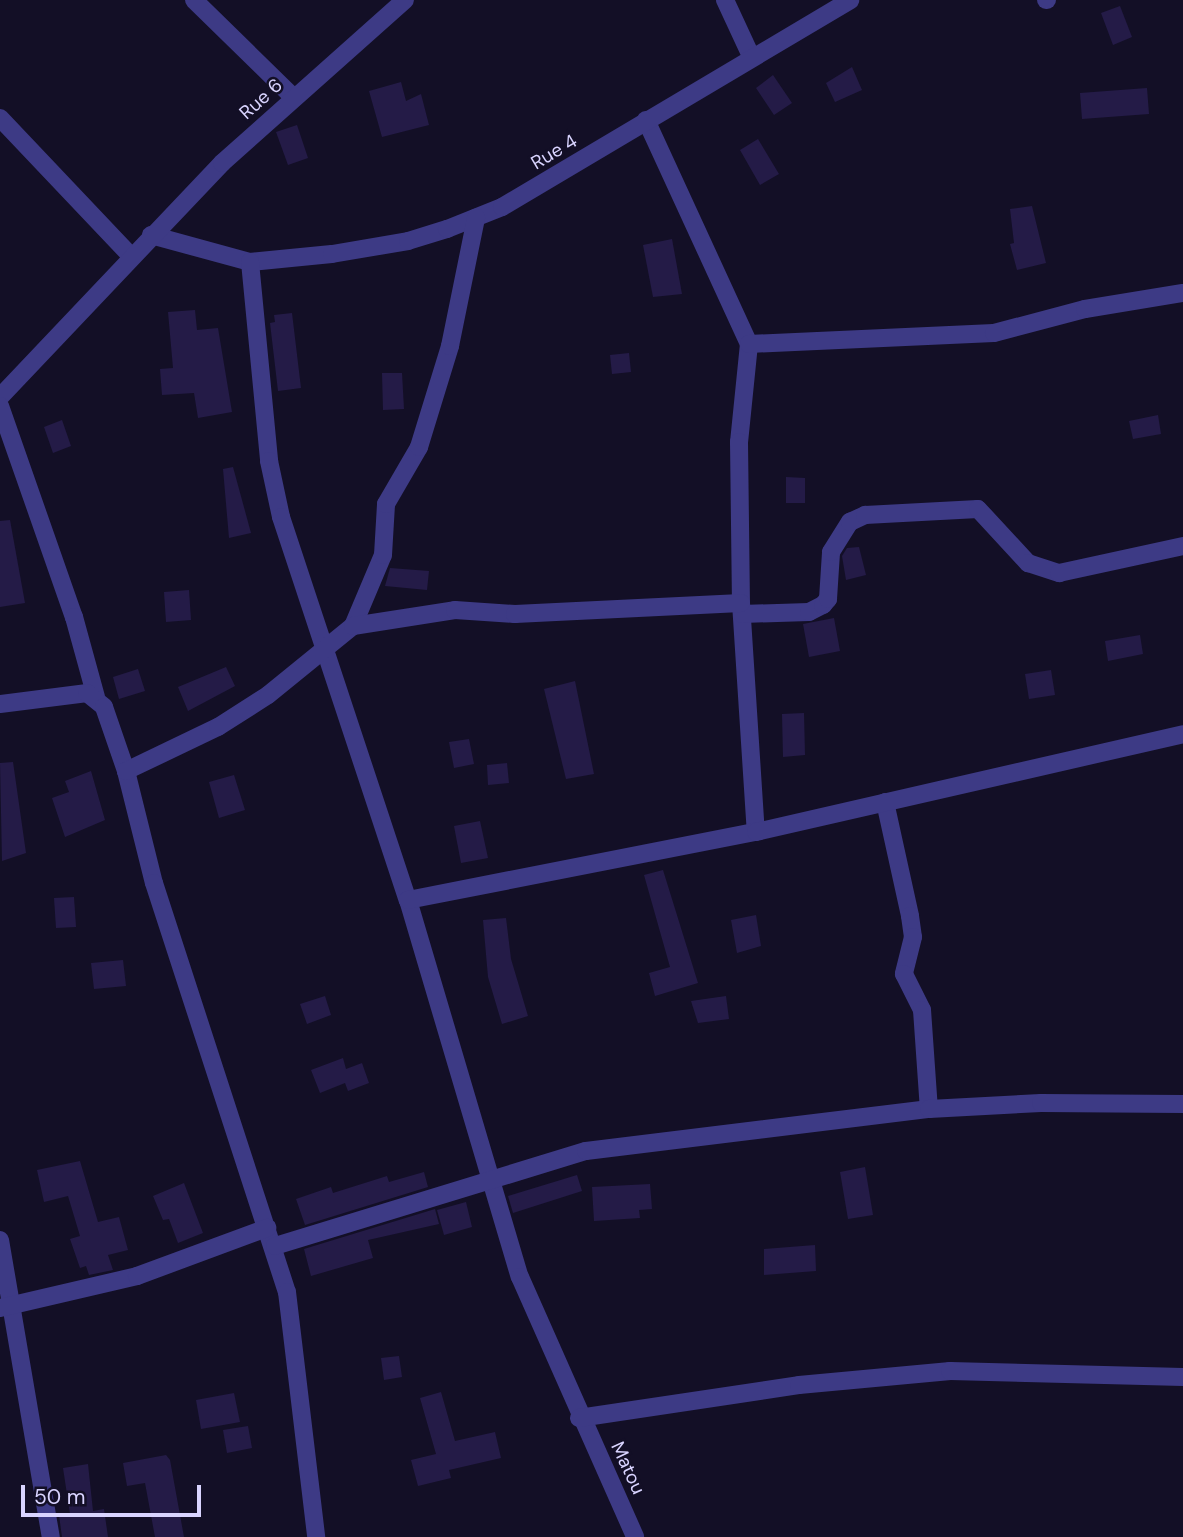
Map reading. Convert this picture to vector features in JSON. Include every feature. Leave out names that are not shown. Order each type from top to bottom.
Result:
[{"type":"street","points":[[194,0],[294,98]]},
{"type":"street","name":"Rue 6","points":[[151,236],[294,98],[405,0]]},
{"type":"street","points":[[725,0],[751,56]]},
{"type":"street","name":"Rue 4","points":[[250,262],[408,241],[502,208],[751,56],[850,0]]},
{"type":"street","points":[[0,118],[131,256]]},
{"type":"street","points":[[646,120],[749,344],[738,442],[741,608],[756,832]]},
{"type":"street","points":[[126,771],[218,727],[327,650],[353,626],[383,555],[386,504],[419,447],[446,358],[476,218]]},
{"type":"street","points":[[0,397],[151,236],[250,262]]},
{"type":"street","name":"Matou","points":[[250,262],[275,494],[408,900],[534,1315],[635,1537]]},
{"type":"street","points":[[749,344],[994,333],[1085,309],[1183,293]]},
{"type":"street","points":[[0,406],[74,617],[96,697],[126,771],[154,883],[275,1246],[293,1320],[316,1537]]},
{"type":"street","points":[[353,626],[455,610],[515,614],[741,608],[808,612],[823,605],[828,598],[831,552],[850,522],[865,515],[978,509],[1028,563],[1059,573],[1183,546]]},
{"type":"street","points":[[0,704],[87,694],[96,697]]},
{"type":"street","points":[[408,900],[756,832],[1183,734]]},
{"type":"street","points":[[886,802],[910,916],[912,937],[904,974],[922,1010],[929,1109]]},
{"type":"street","points":[[275,1246],[586,1151],[795,1122],[929,1109],[1041,1102],[1183,1104]]},
{"type":"street","points":[[6,1307],[137,1276],[267,1228]]},
{"type":"street","points":[[0,1240],[6,1307],[51,1537]]},
{"type":"street","points":[[579,1418],[799,1385],[950,1371],[1183,1377]]},
{"type":"building","points":[[1120,6],[1132,37],[1113,45],[1101,13]]},
{"type":"building","points":[[852,67],[862,90],[835,102],[826,83]]},
{"type":"building","points":[[773,75],[792,103],[774,115],[756,88]]},
{"type":"building","points":[[401,82],[406,101],[421,94],[429,125],[382,137],[369,91]]},
{"type":"building","points":[[1147,88],[1149,114],[1082,119],[1080,93]]},
{"type":"building","points":[[297,125],[308,158],[288,165],[276,132]]},
{"type":"building","points":[[758,139],[779,174],[760,185],[740,150]]},
{"type":"building","points":[[1032,206],[1046,263],[1017,270],[1010,244],[1014,243],[1010,209]]},
{"type":"building","points":[[672,239],[682,294],[653,297],[643,245]]},
{"type":"building","points":[[195,310],[197,330],[218,328],[232,412],[198,418],[194,393],[162,395],[160,369],[173,368],[168,312]]},
{"type":"building","points":[[292,313],[301,388],[278,391],[270,323],[275,322],[274,315]]},
{"type":"building","points":[[629,353],[631,372],[612,374],[610,355]]},
{"type":"building","points":[[382,373],[402,373],[404,409],[383,410]]},
{"type":"building","points":[[1158,415],[1161,434],[1133,439],[1129,421]]},
{"type":"building","points":[[62,420],[71,446],[53,453],[44,427]]},
{"type":"building","points":[[233,467],[251,533],[229,538],[223,469]]},
{"type":"building","points":[[786,477],[805,478],[805,503],[786,503]]},
{"type":"building","points":[[10,520],[25,603],[0,607],[0,521]]},
{"type":"building","points":[[859,547],[866,575],[846,580],[842,556],[847,548]]},
{"type":"building","points":[[390,568],[429,571],[427,590],[385,586]]},
{"type":"building","points":[[189,590],[191,620],[166,622],[164,592]]},
{"type":"building","points":[[834,618],[840,651],[809,657],[803,624]]},
{"type":"building","points":[[1140,635],[1143,654],[1108,661],[1105,641]]},
{"type":"building","points":[[226,667],[235,686],[188,711],[178,687]]},
{"type":"building","points":[[138,669],[145,691],[119,699],[113,677]]},
{"type":"building","points":[[1051,670],[1055,695],[1029,699],[1025,674]]},
{"type":"building","points":[[575,681],[594,774],[566,779],[544,689]]},
{"type":"building","points":[[804,713],[805,755],[783,757],[782,714]]},
{"type":"building","points":[[469,739],[474,764],[454,768],[449,742]]},
{"type":"building","points":[[13,762],[26,853],[2,861],[0,763]]},
{"type":"building","points":[[507,763],[509,783],[488,785],[487,765]]},
{"type":"building","points":[[91,771],[105,820],[65,837],[52,798],[69,792],[65,781]]},
{"type":"building","points":[[234,775],[245,810],[219,818],[209,782]]},
{"type":"building","points":[[480,821],[488,858],[461,863],[454,826]]},
{"type":"building","points":[[663,870],[698,983],[655,996],[649,973],[670,967],[644,875]]},
{"type":"building","points":[[74,897],[76,927],[56,928],[54,898]]},
{"type":"building","points":[[756,915],[761,946],[737,953],[731,920]]},
{"type":"building","points":[[506,918],[511,959],[528,1016],[502,1024],[488,977],[483,920]]},
{"type":"building","points":[[123,960],[126,986],[94,989],[91,963]]},
{"type":"building","points":[[325,996],[331,1015],[307,1024],[300,1004]]},
{"type":"building","points":[[726,996],[729,1019],[698,1023],[691,1001]]},
{"type":"building","points":[[343,1058],[346,1069],[362,1063],[369,1083],[348,1091],[345,1083],[320,1093],[311,1070]]},
{"type":"building","points":[[80,1161],[98,1222],[119,1217],[128,1250],[108,1255],[113,1270],[89,1275],[86,1266],[80,1268],[70,1239],[80,1236],[68,1196],[44,1202],[37,1170]]},
{"type":"building","points":[[865,1167],[873,1215],[848,1219],[840,1172]]},
{"type":"building","points":[[424,1172],[428,1187],[305,1225],[296,1199],[331,1187],[333,1193],[387,1176],[389,1182]]},
{"type":"building","points":[[577,1175],[582,1191],[513,1213],[508,1196]]},
{"type":"building","points":[[184,1183],[203,1233],[178,1243],[169,1219],[163,1220],[153,1196]]},
{"type":"building","points":[[650,1184],[652,1209],[639,1210],[640,1218],[594,1221],[592,1187]]},
{"type":"building","points":[[466,1202],[472,1227],[444,1235],[437,1210]]},
{"type":"building","points":[[435,1209],[439,1224],[368,1240],[373,1258],[311,1276],[304,1249]]},
{"type":"building","points":[[815,1245],[816,1271],[764,1275],[764,1249]]},
{"type":"building","points":[[399,1356],[402,1377],[384,1380],[381,1358]]},
{"type":"building","points":[[441,1392],[455,1441],[495,1432],[501,1458],[449,1470],[451,1478],[418,1486],[411,1460],[436,1454],[420,1398]]},
{"type":"building","points":[[234,1393],[240,1422],[201,1429],[196,1400]]},
{"type":"building","points":[[248,1426],[252,1448],[227,1453],[223,1430]]},
{"type":"building","points":[[166,1455],[170,1460],[184,1537],[155,1537],[145,1483],[127,1486],[123,1463]]},
{"type":"building","points":[[88,1464],[93,1511],[104,1509],[108,1537],[62,1537],[59,1515],[70,1514],[63,1468]]}]
